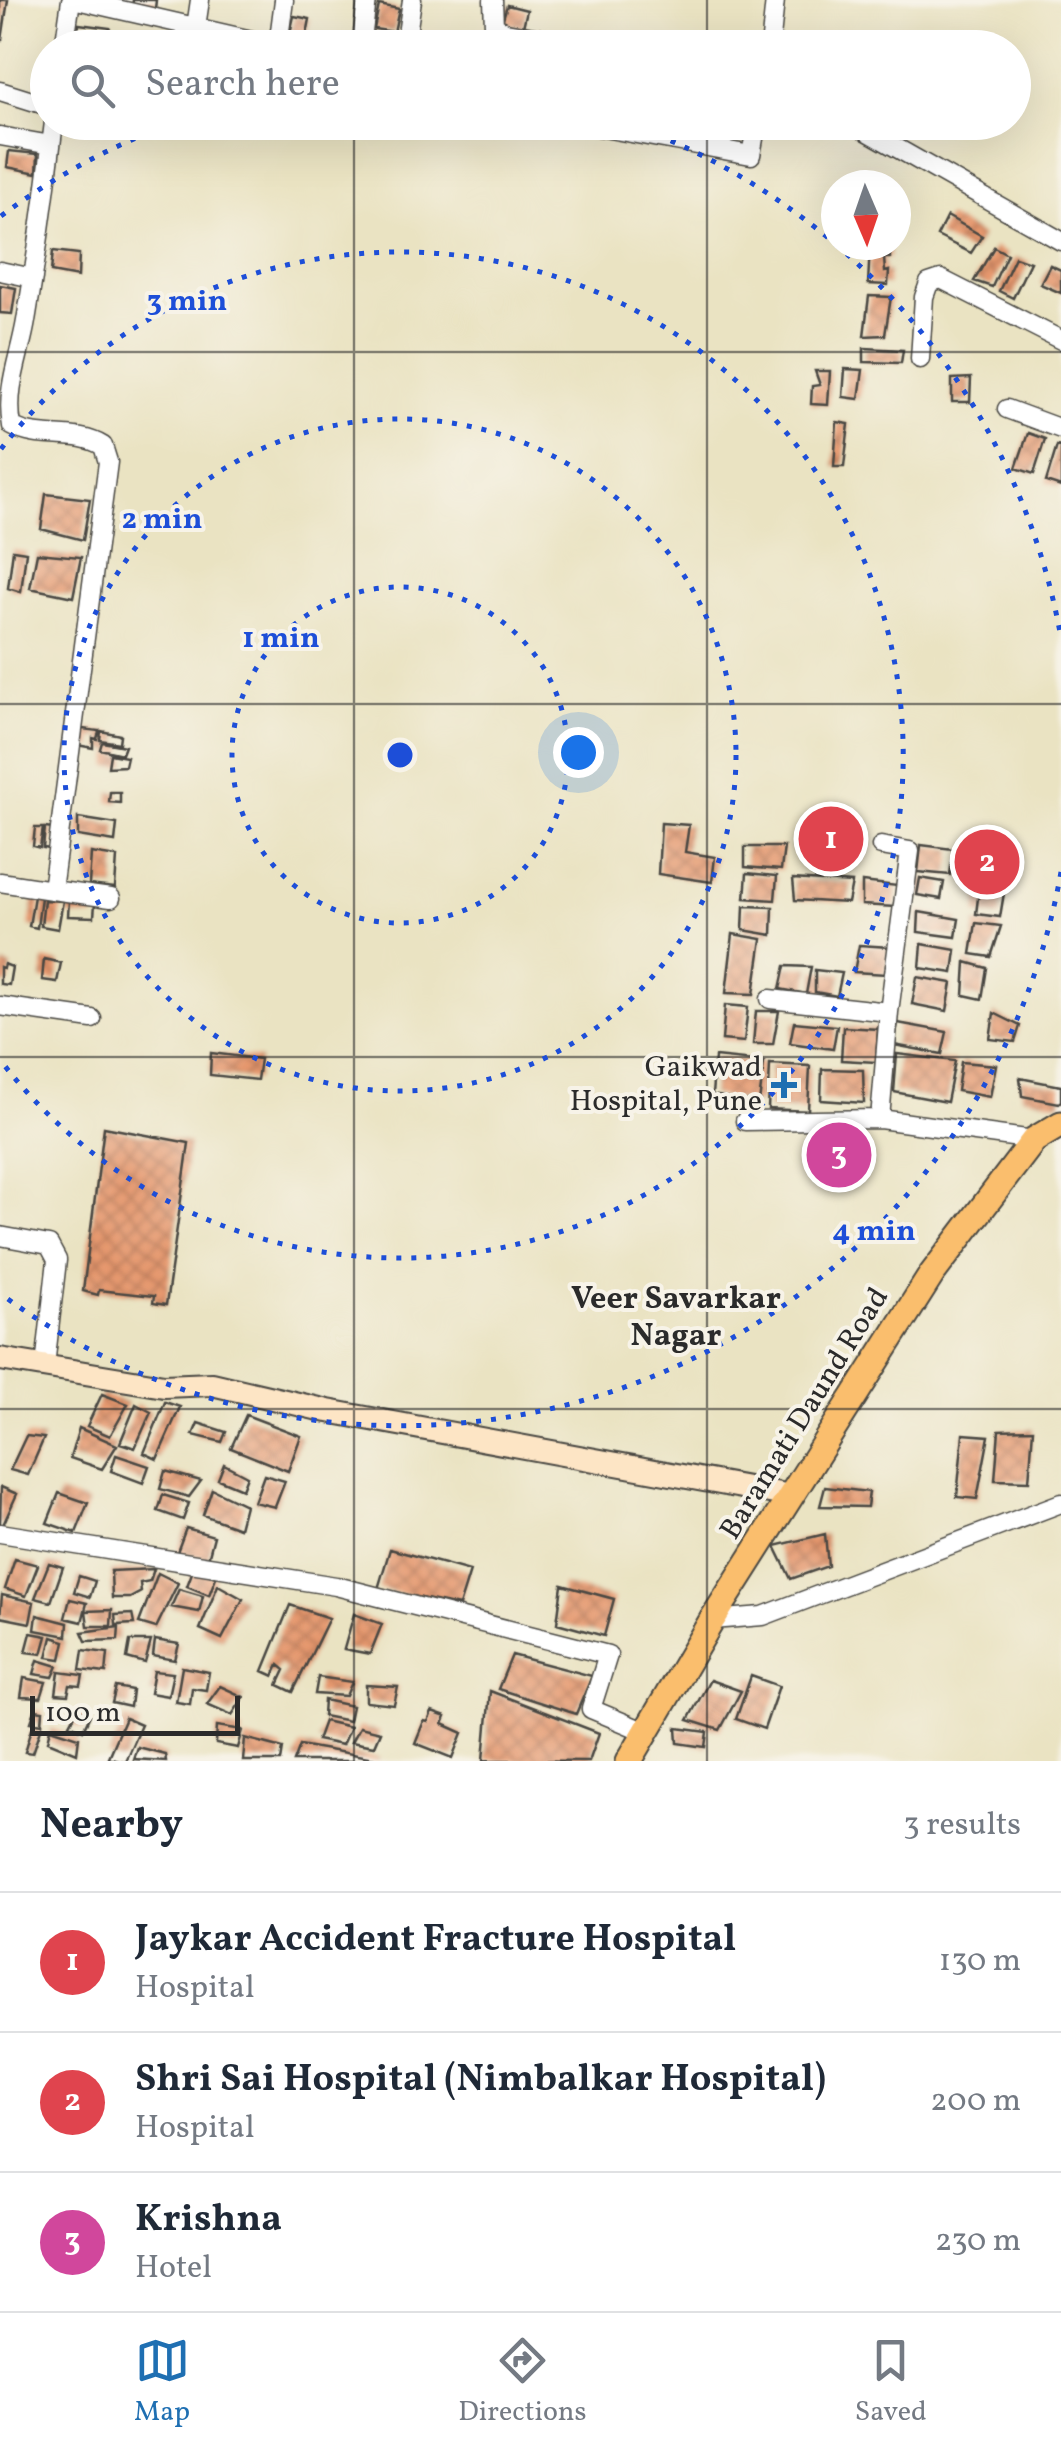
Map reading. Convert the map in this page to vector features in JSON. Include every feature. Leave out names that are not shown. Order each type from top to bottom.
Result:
[{"type":"main road","name":"Baramati Daund Road","points":[[629,1761],[712,1620],[932,1274],[1034,1140],[1061,1124]]},
{"type":"street","points":[[68,30],[74,0],[162,10],[209,30]]},
{"type":"street","points":[[196,27],[200,0]]},
{"type":"street","points":[[283,30],[284,0]]},
{"type":"street","points":[[363,30],[367,0]]},
{"type":"street","points":[[408,30],[412,0]]},
{"type":"street","points":[[492,0],[494,26],[502,30]]},
{"type":"street","points":[[772,30],[776,0]]},
{"type":"street","points":[[0,91],[30,100]]},
{"type":"street","points":[[0,136],[51,145]]},
{"type":"street","points":[[52,140],[25,326],[12,374],[12,426],[24,433],[92,439],[104,446],[108,462],[52,890]]},
{"type":"street","points":[[674,140],[751,155],[754,140]]},
{"type":"street","points":[[884,140],[1061,241]]},
{"type":"street","points":[[0,271],[32,278]]},
{"type":"street","points":[[920,359],[924,298],[928,283],[941,279],[1061,340]]},
{"type":"street","points":[[1007,409],[1061,430]]},
{"type":"street","points":[[880,1118],[910,851],[881,846]]},
{"type":"street","points":[[0,882],[111,898]]},
{"type":"street","points":[[770,1000],[889,1012]]},
{"type":"street","points":[[0,1006],[92,1019]]},
{"type":"street","points":[[746,1121],[880,1118],[1034,1140]]},
{"type":"street","points":[[0,1236],[49,1245],[57,1260],[45,1366]]},
{"type":"street","points":[[0,1358],[164,1386],[212,1384],[328,1411],[791,1496]]},
{"type":"street","points":[[712,1620],[762,1616],[1061,1503]]},
{"type":"street","points":[[0,1533],[336,1586],[608,1656],[591,1709],[646,1732]]},
{"type":"building","points":[[0,0],[8,0],[2,40],[0,40]]},
{"type":"building","points":[[133,0],[156,0],[155,9],[132,6]]},
{"type":"building","points":[[379,5],[399,9],[394,30],[374,29]]},
{"type":"building","points":[[507,5],[527,10],[523,27],[502,22]]},
{"type":"building","points":[[294,16],[310,19],[308,30],[291,30]]},
{"type":"building","points":[[79,24],[110,28],[110,30],[78,30]]},
{"type":"building","points":[[9,151],[38,154],[37,173],[7,167]]},
{"type":"building","points":[[947,216],[982,236],[971,253],[937,236]]},
{"type":"building","points":[[994,247],[1007,254],[992,287],[974,281]]},
{"type":"building","points":[[53,251],[79,254],[78,277],[51,272]]},
{"type":"building","points":[[1015,257],[1030,262],[1013,298],[999,291]]},
{"type":"building","points":[[869,260],[884,260],[885,272],[889,271],[888,285],[868,284]]},
{"type":"building","points":[[1050,265],[1061,270],[1061,293],[1040,284]]},
{"type":"building","points":[[0,285],[16,288],[12,314],[0,313]]},
{"type":"building","points":[[869,296],[891,297],[885,335],[864,336]]},
{"type":"building","points":[[864,348],[903,350],[901,363],[864,362]]},
{"type":"building","points":[[845,369],[863,370],[859,399],[843,397]]},
{"type":"building","points":[[815,371],[830,371],[828,405],[811,404],[812,386],[820,385]]},
{"type":"building","points":[[971,378],[970,402],[952,402],[952,379]]},
{"type":"building","points":[[837,422],[849,424],[844,467],[834,467]]},
{"type":"building","points":[[1028,433],[1045,439],[1034,474],[1016,468]]},
{"type":"building","points":[[1057,446],[1061,447],[1061,487],[1046,482]]},
{"type":"building","points":[[46,494],[90,499],[83,540],[41,529]]},
{"type":"building","points":[[13,550],[26,552],[21,592],[8,588]]},
{"type":"building","points":[[37,553],[81,557],[73,597],[30,588]]},
{"type":"building","points":[[74,728],[99,731],[97,739],[93,738],[93,748],[72,744]]},
{"type":"building","points":[[101,731],[120,735],[119,743],[100,740]]},
{"type":"building","points":[[102,742],[125,746],[122,754],[100,749]]},
{"type":"building","points":[[110,754],[127,757],[125,766],[108,767]]},
{"type":"building","points":[[110,792],[120,792],[120,803],[109,802]]},
{"type":"building","points":[[78,818],[117,824],[115,842],[78,836]]},
{"type":"building","points":[[820,821],[850,824],[847,857],[816,854]]},
{"type":"building","points":[[661,823],[689,825],[685,852],[715,857],[712,882],[658,874]]},
{"type":"building","points":[[35,828],[43,828],[40,848],[33,846]]},
{"type":"building","points":[[45,828],[53,829],[51,849],[43,848]]},
{"type":"building","points":[[921,845],[953,849],[950,875],[918,872]]},
{"type":"building","points":[[745,847],[784,847],[781,870],[745,867]]},
{"type":"building","points":[[971,849],[1006,852],[1005,869],[993,872],[1002,884],[978,881],[979,871],[968,869]]},
{"type":"building","points":[[91,853],[117,857],[115,888],[89,885]]},
{"type":"building","points":[[747,873],[777,876],[775,900],[745,898]]},
{"type":"building","points":[[920,878],[944,882],[941,899],[917,895]]},
{"type":"building","points":[[793,879],[852,883],[848,903],[795,900]]},
{"type":"building","points":[[862,882],[898,886],[895,907],[862,905]]},
{"type":"building","points":[[979,890],[1004,893],[1000,917],[976,914]]},
{"type":"building","points":[[34,896],[41,897],[37,928],[29,926]]},
{"type":"building","points":[[44,900],[63,901],[58,929],[41,926]]},
{"type":"building","points":[[69,901],[95,903],[94,917],[68,916]]},
{"type":"building","points":[[744,906],[773,907],[772,935],[743,930]]},
{"type":"building","points":[[919,912],[959,919],[956,937],[918,932]]},
{"type":"building","points":[[976,923],[1001,926],[991,957],[971,954]]},
{"type":"building","points":[[733,934],[762,939],[754,994],[726,993]]},
{"type":"building","points":[[922,944],[956,950],[953,973],[920,968]]},
{"type":"building","points":[[859,945],[889,947],[886,974],[854,972]]},
{"type":"building","points":[[44,959],[61,963],[57,982],[42,980]]},
{"type":"building","points":[[966,962],[987,968],[982,999],[964,995]]},
{"type":"building","points":[[785,966],[811,967],[806,994],[780,989]]},
{"type":"building","points":[[0,967],[12,967],[9,985],[0,984]]},
{"type":"building","points":[[815,970],[842,973],[837,996],[815,992]]},
{"type":"building","points":[[917,977],[952,983],[947,1011],[912,1004]]},
{"type":"building","points":[[725,1005],[748,1007],[744,1042],[722,1040]]},
{"type":"building","points":[[756,1011],[779,1011],[773,1044],[753,1044]]},
{"type":"building","points":[[994,1013],[1020,1026],[1015,1042],[990,1039]]},
{"type":"building","points":[[794,1022],[837,1026],[833,1049],[790,1043]]},
{"type":"building","points":[[898,1023],[947,1032],[942,1054],[894,1045]]},
{"type":"building","points":[[843,1027],[878,1029],[876,1062],[841,1060]]},
{"type":"building","points":[[211,1053],[260,1059],[257,1080],[210,1075]]},
{"type":"building","points":[[897,1054],[955,1061],[947,1102],[894,1092]]},
{"type":"building","points":[[715,1057],[764,1062],[759,1103],[712,1095]]},
{"type":"building","points":[[961,1062],[996,1065],[990,1097],[957,1091]]},
{"type":"building","points":[[770,1064],[810,1066],[808,1111],[768,1109]]},
{"type":"building","points":[[822,1069],[863,1070],[864,1103],[821,1100]]},
{"type":"building","points":[[1020,1078],[1061,1086],[1061,1101],[1022,1096]]},
{"type":"building","points":[[104,1127],[189,1143],[166,1305],[153,1303],[154,1296],[83,1291]]},
{"type":"building","points":[[102,1394],[128,1404],[110,1436],[87,1426]]},
{"type":"building","points":[[165,1402],[180,1407],[157,1459],[144,1453]]},
{"type":"building","points":[[136,1404],[151,1412],[135,1448],[120,1443]]},
{"type":"building","points":[[246,1415],[301,1436],[288,1471],[231,1448]]},
{"type":"building","points":[[198,1423],[226,1432],[222,1442],[193,1435]]},
{"type":"building","points":[[79,1428],[117,1445],[102,1469],[70,1458]]},
{"type":"building","points":[[1033,1429],[1029,1481],[995,1480],[999,1430]]},
{"type":"building","points":[[963,1434],[989,1436],[977,1499],[957,1497]]},
{"type":"building","points":[[26,1436],[44,1438],[28,1475],[10,1470]]},
{"type":"building","points":[[116,1455],[149,1466],[143,1483],[111,1471]]},
{"type":"building","points":[[224,1464],[247,1476],[242,1489],[218,1479]]},
{"type":"building","points":[[165,1471],[201,1481],[189,1497],[160,1489]]},
{"type":"building","points":[[264,1475],[285,1481],[275,1507],[254,1502]]},
{"type":"building","points":[[1,1487],[17,1494],[3,1525],[0,1524]]},
{"type":"building","points":[[825,1487],[869,1492],[867,1507],[820,1506]]},
{"type":"building","points":[[212,1489],[245,1505],[239,1528],[203,1515]]},
{"type":"building","points":[[59,1493],[88,1503],[76,1533],[47,1523]]},
{"type":"building","points":[[163,1495],[189,1503],[183,1520],[158,1511]]},
{"type":"building","points":[[186,1528],[214,1536],[208,1559],[177,1552]]},
{"type":"building","points":[[825,1534],[828,1566],[791,1579],[775,1546]]},
{"type":"building","points":[[390,1549],[470,1571],[459,1606],[378,1589]]},
{"type":"building","points":[[15,1559],[38,1565],[26,1596],[5,1589]]},
{"type":"building","points":[[49,1563],[63,1567],[51,1602],[35,1598]]},
{"type":"building","points":[[154,1569],[150,1581],[140,1583],[141,1592],[130,1598],[112,1598],[111,1571]]},
{"type":"building","points":[[193,1570],[216,1577],[209,1595],[187,1586]]},
{"type":"building","points":[[158,1573],[178,1583],[156,1628],[139,1623]]},
{"type":"building","points":[[79,1576],[95,1581],[90,1597],[74,1592]]},
{"type":"building","points":[[218,1585],[243,1599],[222,1639],[200,1629]]},
{"type":"building","points":[[562,1585],[614,1599],[604,1636],[557,1623]]},
{"type":"building","points":[[179,1589],[203,1596],[199,1612],[171,1607]]},
{"type":"building","points":[[2,1595],[34,1602],[30,1623],[0,1617]]},
{"type":"building","points":[[70,1599],[87,1603],[82,1622],[65,1618]]},
{"type":"building","points":[[290,1605],[329,1618],[293,1692],[278,1685],[285,1670],[279,1665],[274,1676],[263,1671]]},
{"type":"building","points":[[112,1610],[111,1626],[88,1626],[86,1611]]},
{"type":"building","points":[[132,1614],[134,1624],[116,1625],[115,1615]]},
{"type":"building","points":[[354,1614],[382,1624],[370,1654],[344,1649]]},
{"type":"building","points":[[37,1615],[68,1623],[67,1636],[35,1630]]},
{"type":"building","points":[[119,1627],[118,1640],[86,1641],[82,1632]]},
{"type":"building","points":[[31,1633],[47,1636],[42,1654],[26,1652]]},
{"type":"building","points":[[52,1637],[65,1641],[61,1659],[47,1657]]},
{"type":"building","points":[[155,1640],[179,1644],[175,1660],[153,1656]]},
{"type":"building","points":[[130,1641],[151,1641],[145,1663],[127,1658]]},
{"type":"building","points":[[83,1650],[108,1653],[106,1673],[80,1670]]},
{"type":"building","points":[[512,1655],[592,1676],[576,1714],[498,1689]]},
{"type":"building","points":[[38,1660],[58,1666],[53,1677],[34,1674]]},
{"type":"building","points":[[182,1667],[209,1672],[206,1690],[192,1688],[190,1704],[176,1702]]},
{"type":"building","points":[[154,1671],[173,1673],[168,1696],[150,1693]]},
{"type":"building","points":[[59,1672],[83,1675],[81,1686],[70,1685],[68,1695],[56,1694]]},
{"type":"building","points":[[751,1676],[779,1686],[764,1729],[736,1719]]},
{"type":"building","points":[[318,1677],[352,1682],[346,1696],[315,1694]]},
{"type":"building","points":[[24,1678],[46,1682],[41,1698],[21,1697]]},
{"type":"building","points":[[710,1680],[741,1691],[720,1730],[688,1720]]},
{"type":"building","points":[[366,1685],[398,1687],[394,1705],[366,1702]]},
{"type":"building","points":[[220,1686],[244,1697],[232,1715],[207,1704]]},
{"type":"building","points":[[116,1687],[132,1690],[130,1707],[112,1703]]},
{"type":"building","points":[[490,1691],[599,1733],[589,1761],[484,1760]]},
{"type":"building","points":[[324,1700],[352,1706],[349,1721],[323,1716]]},
{"type":"building","points":[[78,1709],[90,1715],[83,1730],[70,1724]]},
{"type":"building","points":[[35,1710],[43,1711],[42,1724],[31,1722]]},
{"type":"building","points":[[432,1712],[446,1717],[443,1724],[463,1733],[453,1758],[415,1743]]},
{"type":"building","points":[[125,1718],[141,1725],[125,1761],[121,1761],[108,1757]]},
{"type":"building","points":[[324,1721],[350,1727],[342,1745],[317,1740]]},
{"type":"building","points":[[217,1726],[243,1730],[238,1748],[216,1744]]},
{"type":"building","points":[[359,1727],[380,1732],[374,1746],[351,1742]]},
{"type":"building","points":[[32,1728],[41,1729],[33,1753],[25,1752]]},
{"type":"building","points":[[51,1728],[79,1737],[77,1753],[48,1741]]},
{"type":"building","points":[[677,1728],[708,1732],[706,1747],[678,1743]]},
{"type":"building","points":[[245,1738],[283,1748],[281,1761],[243,1761]]},
{"type":"building","points":[[300,1745],[380,1759],[380,1761],[294,1761]]},
{"type":"building","points":[[137,1747],[165,1754],[166,1761],[133,1759]]},
{"type":"place","name":"Jaykar Accident Fracture Hospital","points":[[831,839]]},
{"type":"place","name":"Shri Sai Hospital (Nimbalkar Hospital)","points":[[987,862]]},
{"type":"place","name":"Gaikwad Hospital, Pune","points":[[784,1085]]},
{"type":"place","name":"Krishna","points":[[839,1155]]},
{"type":"district","name":"Veer Savarkar Nagar","points":[[676,1318]]}]
